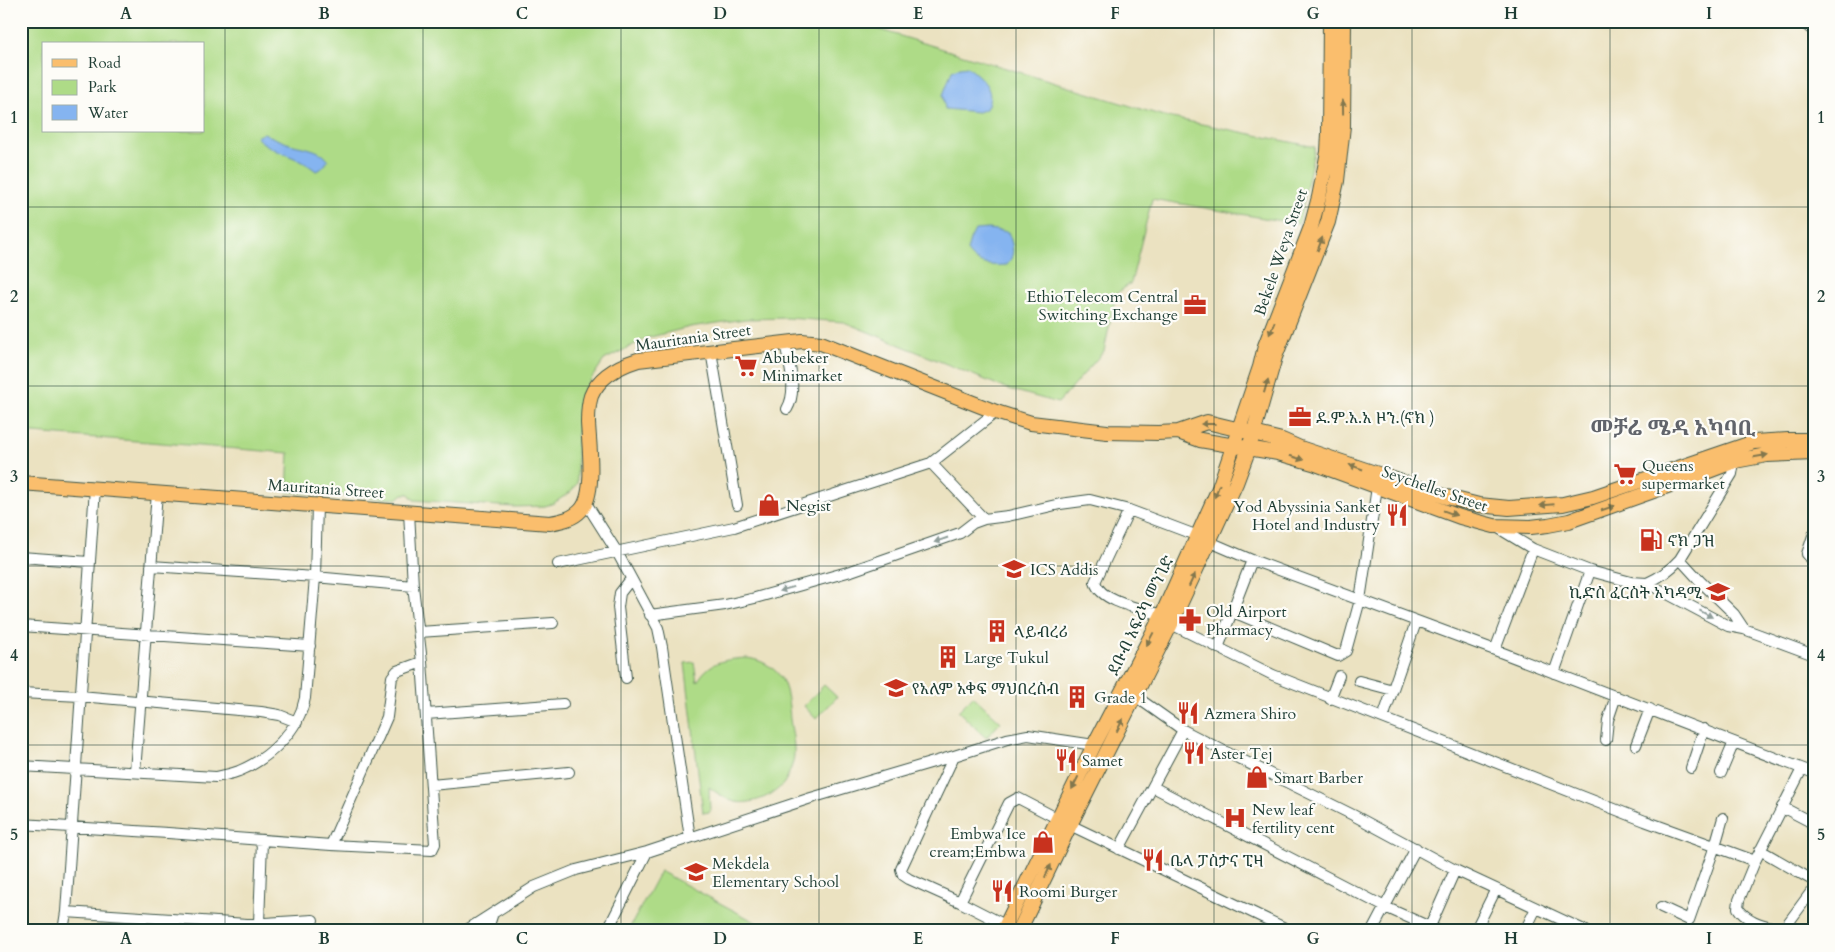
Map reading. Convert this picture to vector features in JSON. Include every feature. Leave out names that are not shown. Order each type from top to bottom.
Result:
[{"type":"main road","name":"Bekele Weya Street","points":[[1233,445],[1260,367],[1265,346],[1311,227],[1319,197],[1328,152],[1330,21]]},
{"type":"main road","name":"ደቡብ አፍሪካ መንገድ","points":[[1020,931],[1070,825],[1135,696],[1167,619],[1204,539],[1236,483],[1249,448],[1275,358],[1328,222],[1337,181],[1343,126],[1344,21]]},
{"type":"main road","name":"Mauritania Street","points":[[21,483],[550,523],[563,521],[574,516],[586,503],[589,482],[588,408],[591,396],[608,374],[623,365],[638,360],[802,341],[821,343],[996,412],[1031,423],[1097,432],[1178,432],[1207,422],[1238,429]]},
{"type":"main road","name":"Seychelles Street","points":[[1238,429],[1282,440],[1300,448],[1447,497],[1479,505],[1509,508],[1563,504],[1735,454],[1814,453]]},
{"type":"main road","name":"Mauritania Street","points":[[1178,432],[1200,440],[1233,445]]},
{"type":"main road","name":"Seychelles Street","points":[[1233,445],[1278,452],[1460,517],[1494,526],[1531,527],[1569,521],[1693,477],[1754,442],[1814,440]]},
{"type":"main road","name":"ደቡብ አፍሪካ መንገድ","points":[[1204,539],[1218,488],[1233,445]]},
{"type":"main road","name":"ደቡብ አፍሪካ መንገድ","points":[[1004,928],[1094,744],[1167,619]]},
{"type":"street","points":[[1801,21],[1814,31]]},
{"type":"street","points":[[785,342],[793,392],[787,410]]},
{"type":"street","points":[[712,351],[737,505]]},
{"type":"street","points":[[558,564],[734,527],[931,463],[996,412]]},
{"type":"street","points":[[1647,583],[1661,577],[1680,559],[1732,474],[1735,454]]},
{"type":"street","points":[[931,463],[984,519]]},
{"type":"street","points":[[1233,612],[1338,656],[1346,651],[1360,600],[1377,487]]},
{"type":"street","points":[[63,931],[66,912],[95,488]]},
{"type":"street","points":[[135,772],[157,493]]},
{"type":"street","points":[[650,615],[725,605],[755,598],[851,571],[960,533],[973,523],[984,519],[1090,500],[1129,510],[1252,560],[1496,650],[1814,773]]},
{"type":"street","points":[[586,503],[617,552],[658,628],[690,838]]},
{"type":"street","points":[[21,766],[216,777],[237,772],[254,764],[274,750],[297,722],[302,712],[305,698],[315,577],[317,505]]},
{"type":"street","points":[[1129,510],[1095,582],[1097,587],[1107,597],[1167,619],[1273,676],[1755,861]]},
{"type":"street","points":[[21,824],[432,850],[435,844],[422,662],[413,586],[410,512]]},
{"type":"street","points":[[1494,526],[1532,549],[1590,570],[1631,582],[1647,583],[1728,626],[1744,629],[1814,655]]},
{"type":"street","points":[[1814,533],[1807,554],[1814,562]]},
{"type":"street","points":[[1496,650],[1532,549]]},
{"type":"street","points":[[21,557],[90,562]]},
{"type":"street","points":[[1680,559],[1734,614],[1744,629]]},
{"type":"street","points":[[1218,648],[1252,560]]},
{"type":"street","points":[[151,566],[315,577],[413,586]]},
{"type":"street","points":[[1554,673],[1590,570]]},
{"type":"street","points":[[626,678],[618,607],[620,593],[631,579]]},
{"type":"street","points":[[1383,718],[1416,622]]},
{"type":"street","points":[[419,632],[553,623]]},
{"type":"street","points":[[21,626],[310,646]]},
{"type":"street","points":[[331,845],[387,717],[392,677],[397,671],[422,662]]},
{"type":"street","points":[[1330,699],[1339,676]]},
{"type":"street","points":[[1359,681],[1393,690]]},
{"type":"street","points":[[21,693],[80,696],[261,712],[279,715],[297,722]]},
{"type":"street","points":[[1135,696],[1183,730],[1416,848],[1455,870],[1580,930]]},
{"type":"street","points":[[1606,740],[1608,720],[1616,696]]},
{"type":"street","points":[[426,714],[563,704]]},
{"type":"street","points":[[1636,745],[1650,709]]},
{"type":"street","points":[[1691,768],[1704,729]]},
{"type":"street","points":[[1119,849],[1183,730]]},
{"type":"street","points":[[466,931],[534,887],[576,870],[647,852],[811,798],[954,756],[1007,738],[1028,735],[1094,744]]},
{"type":"street","points":[[1721,773],[1734,742]]},
{"type":"street","points":[[954,756],[901,869],[909,879],[960,902],[1004,928]]},
{"type":"street","points":[[1802,769],[1760,850],[1738,908],[1740,912],[1755,922],[1774,929],[1785,930],[1814,888]]},
{"type":"street","points":[[431,785],[569,772]]},
{"type":"street","points":[[1152,787],[1432,929],[1455,870]]},
{"type":"street","points":[[960,902],[1009,803],[1018,798],[1057,819],[1291,931]]},
{"type":"street","points":[[1782,807],[1809,821],[1814,826]]},
{"type":"street","points":[[1661,907],[1689,920],[1723,818]]},
{"type":"street","points":[[259,923],[262,840]]},
{"type":"street","points":[[1372,931],[1416,848]]},
{"type":"street","points":[[1760,850],[1814,881]]},
{"type":"street","points":[[607,931],[647,852]]},
{"type":"street","points":[[1475,931],[1496,890]]},
{"type":"street","points":[[1525,931],[1536,908]]},
{"type":"street","points":[[66,912],[245,928],[259,923],[313,920]]},
{"type":"street","points":[[487,931],[493,913]]},
{"type":"street","points":[[1264,931],[1269,920]]},
{"type":"green space","points":[[21,21],[851,21],[1167,117],[1315,147],[1299,224],[1152,199],[1131,283],[1116,294],[1104,351],[1058,403],[1005,388],[844,322],[788,318],[745,319],[690,327],[647,338],[604,360],[583,391],[577,438],[577,483],[572,491],[554,503],[545,506],[514,507],[414,500],[409,494],[403,494],[397,499],[287,492],[289,453],[21,432]]},
{"type":"green space","points":[[746,658],[756,660],[770,667],[778,674],[783,683],[788,698],[794,751],[793,762],[787,778],[780,788],[768,796],[755,801],[735,802],[724,798],[709,787],[710,812],[703,813],[685,663],[694,662],[697,682],[707,670],[717,663]]},
{"type":"green space","points":[[824,685],[837,697],[816,719],[804,706]]},
{"type":"green space","points":[[973,696],[1001,722],[986,738],[958,711]]},
{"type":"green space","points":[[660,871],[772,931],[628,931]]},
{"type":"water","points":[[967,66],[983,80],[989,90],[990,96],[986,109],[978,112],[945,109],[943,95],[952,71]]},
{"type":"water","points":[[264,133],[287,143],[314,150],[328,160],[322,168],[316,171],[302,161],[271,148],[256,137]]},
{"type":"water","points":[[989,229],[1008,232],[1013,253],[1007,265],[985,264],[975,260],[967,251],[975,230]]},
{"type":"place","name":"EthioTelecom Central Switching Exchange","points":[[1195,305]]},
{"type":"place","name":"Abubeker Minimarket","points":[[746,366]]},
{"type":"place","name":"ደ.ም.አ.አ ዞን.(ኖክ )","points":[[1300,417]]},
{"type":"place","name":"Queens supermarket","points":[[1625,474]]},
{"type":"place","name":"Negist","points":[[769,505]]},
{"type":"place","name":"Yod Abyssinia Sanket Hotel and Industry","points":[[1397,515]]},
{"type":"place","name":"ኖክ ጋዝ","points":[[1651,540]]},
{"type":"place","name":"ICS Addis","points":[[1014,569]]},
{"type":"place","name":"ኪድስ ፈርስት አካዳሚ","points":[[1718,592]]},
{"type":"place","name":"Old Airport Pharmacy","points":[[1190,620]]},
{"type":"place","name":"ላይብረሪ","points":[[997,631]]},
{"type":"place","name":"Large Tukul","points":[[948,657]]},
{"type":"place","name":"የአለም አቀፍ ማህበረስብ","points":[[896,688]]},
{"type":"place","name":"Grade 1","points":[[1077,697]]},
{"type":"place","name":"Azmera Shiro","points":[[1188,713]]},
{"type":"place","name":"Aster Tej","points":[[1194,753]]},
{"type":"place","name":"Samet","points":[[1066,760]]},
{"type":"place","name":"Smart Barber","points":[[1257,777]]},
{"type":"place","name":"New leaf fertility cent","points":[[1235,818]]},
{"type":"place","name":"Embwa Ice cream;Embwa","points":[[1043,842]]},
{"type":"place","name":"ቤላ ፓስታና ፒዛ","points":[[1153,860]]},
{"type":"place","name":"Mekdela Elementary School","points":[[696,872]]},
{"type":"place","name":"Roomi Burger","points":[[1002,891]]},
{"type":"district","name":"መቻሬ ሜዳ አካባቢ","points":[[1673,428]]}]
